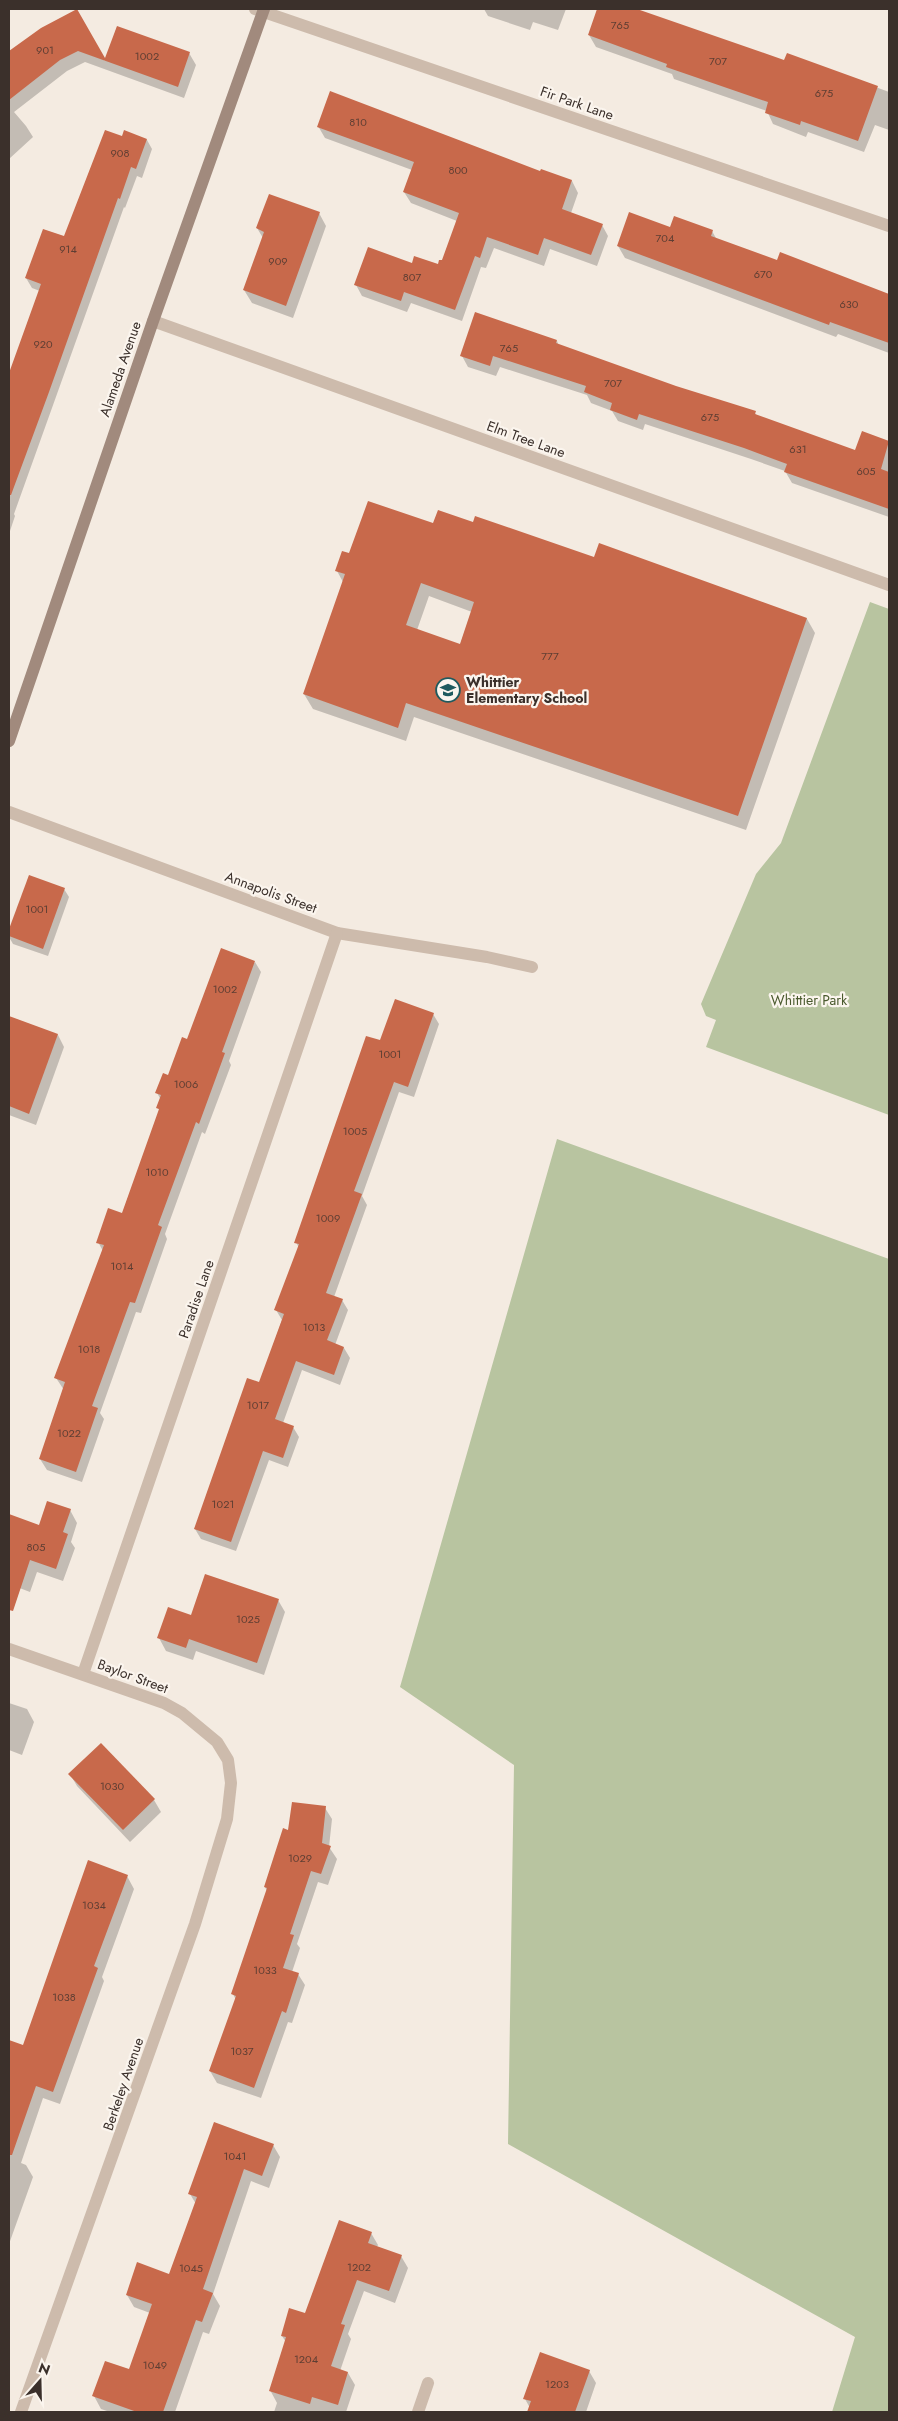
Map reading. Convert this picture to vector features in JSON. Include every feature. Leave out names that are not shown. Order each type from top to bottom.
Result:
[{"type":"street","name":"Fir Park Lane","points":[[261,10],[889,226]]},
{"type":"street","name":"Alameda Avenue","points":[[9,741],[261,10]]},
{"type":"street","name":"Elm Tree Lane","points":[[153,321],[889,585]]},
{"type":"street","name":"Annapolis Street","points":[[9,812],[337,933],[487,957],[532,967]]},
{"type":"street","name":"Paradise Lane","points":[[83,1674],[337,933]]},
{"type":"street","name":"Baylor Street","points":[[9,1649],[164,1703],[182,1713],[216,1742],[228,1760]]},
{"type":"street","name":"Berkeley Avenue","points":[[21,2412],[195,1924],[227,1819],[231,1783],[228,1760]]},
{"type":"street","points":[[418,2412],[428,2383]]},
{"type":"green space","name":"Whittier Park","points":[[870,602],[889,609],[889,1115],[706,1047],[716,1020],[706,1016],[701,1004],[756,874],[781,843]]},
{"type":"green space","points":[[557,1139],[889,1259],[889,2412],[832,2412],[855,2337],[508,2144],[514,1765],[400,1687]]},
{"type":"building","points":[[77,9],[105,58],[117,26],[190,52],[178,87],[78,51],[60,60],[9,100],[9,51],[41,28]]},
{"type":"building","points":[[597,9],[637,9],[784,60],[787,53],[878,86],[858,141],[801,121],[800,125],[765,113],[768,102],[666,67],[667,64],[588,35]]},
{"type":"building","points":[[330,91],[540,171],[541,169],[572,180],[562,209],[603,224],[591,255],[544,238],[538,255],[487,237],[480,258],[475,256],[455,310],[404,292],[401,301],[354,285],[368,247],[412,263],[414,256],[438,264],[439,260],[442,260],[459,213],[403,192],[414,162],[317,127]]},
{"type":"building","points":[[105,130],[122,136],[124,130],[147,139],[136,169],[131,167],[120,199],[118,198],[49,392],[11,495],[9,495],[9,373],[41,284],[25,278],[43,229],[64,236]]},
{"type":"building","points":[[269,194],[320,212],[286,306],[243,290],[264,232],[256,228]]},
{"type":"building","points":[[629,212],[670,227],[674,216],[713,230],[711,236],[777,260],[780,252],[889,294],[889,343],[830,322],[829,325],[617,246]]},
{"type":"building","points":[[475,312],[557,340],[556,343],[676,386],[756,411],[755,414],[855,450],[862,431],[889,441],[881,469],[889,472],[889,509],[784,472],[787,464],[744,448],[639,414],[637,420],[610,410],[612,403],[584,392],[586,386],[493,356],[490,366],[460,356]]},
{"type":"building","points":[[368,501],[433,523],[438,510],[473,522],[475,516],[594,557],[599,543],[807,618],[738,816],[406,703],[398,728],[303,694],[345,574],[335,571],[342,551],[349,553]],"holes":[[[421,583],[474,602],[460,644],[406,625]]]},
{"type":"building","points":[[29,875],[65,888],[43,949],[9,936],[9,929]]},
{"type":"building","points":[[221,948],[255,961],[222,1052],[225,1053],[199,1124],[196,1122],[158,1225],[162,1227],[135,1303],[130,1302],[92,1406],[98,1408],[76,1472],[39,1459],[65,1382],[54,1378],[104,1245],[96,1243],[108,1208],[122,1213],[159,1109],[156,1108],[161,1095],[155,1093],[163,1073],[168,1075],[182,1037],[187,1039]]},
{"type":"building","points":[[395,999],[434,1013],[408,1087],[394,1082],[354,1191],[362,1194],[326,1293],[343,1299],[327,1340],[344,1347],[334,1375],[296,1361],[275,1419],[294,1426],[283,1458],[263,1451],[231,1542],[194,1529],[247,1378],[259,1382],[284,1314],[274,1310],[299,1244],[294,1243],[366,1036],[380,1040]]},
{"type":"building","points":[[9,1016],[58,1034],[29,1114],[9,1106]]},
{"type":"building","points":[[47,1501],[71,1509],[63,1532],[68,1534],[56,1569],[30,1560],[13,1611],[9,1610],[9,1514],[39,1525]]},
{"type":"building","points":[[205,1574],[279,1599],[257,1663],[189,1639],[186,1648],[157,1638],[168,1607],[191,1615]]},
{"type":"building","points":[[101,1743],[155,1799],[123,1830],[68,1774]]},
{"type":"building","points":[[292,1802],[326,1806],[322,1843],[331,1846],[321,1874],[311,1871],[290,1934],[294,1935],[283,1968],[299,1973],[286,2013],[282,2011],[254,2088],[209,2071],[236,1996],[231,1994],[267,1888],[264,1887],[283,1828],[288,1830]]},
{"type":"building","points":[[88,1860],[128,1875],[94,1966],[98,1968],[53,2092],[36,2086],[12,2155],[9,2155],[9,2040],[23,2045]]},
{"type":"building","points":[[214,2122],[274,2144],[262,2176],[244,2169],[203,2289],[213,2293],[202,2322],[196,2320],[163,2412],[137,2412],[92,2396],[105,2361],[129,2369],[152,2304],[126,2295],[137,2262],[169,2274],[197,2197],[188,2194]]},
{"type":"building","points":[[339,2220],[372,2232],[368,2243],[402,2255],[389,2291],[357,2280],[341,2324],[345,2325],[331,2366],[348,2372],[338,2405],[312,2397],[310,2404],[269,2391],[286,2337],[281,2336],[289,2308],[305,2313]]},
{"type":"building","points":[[540,2352],[590,2370],[575,2412],[527,2412],[531,2401],[523,2399]]},
{"type":"place","name":"Whittier Elementary School","points":[[448,690]]}]
